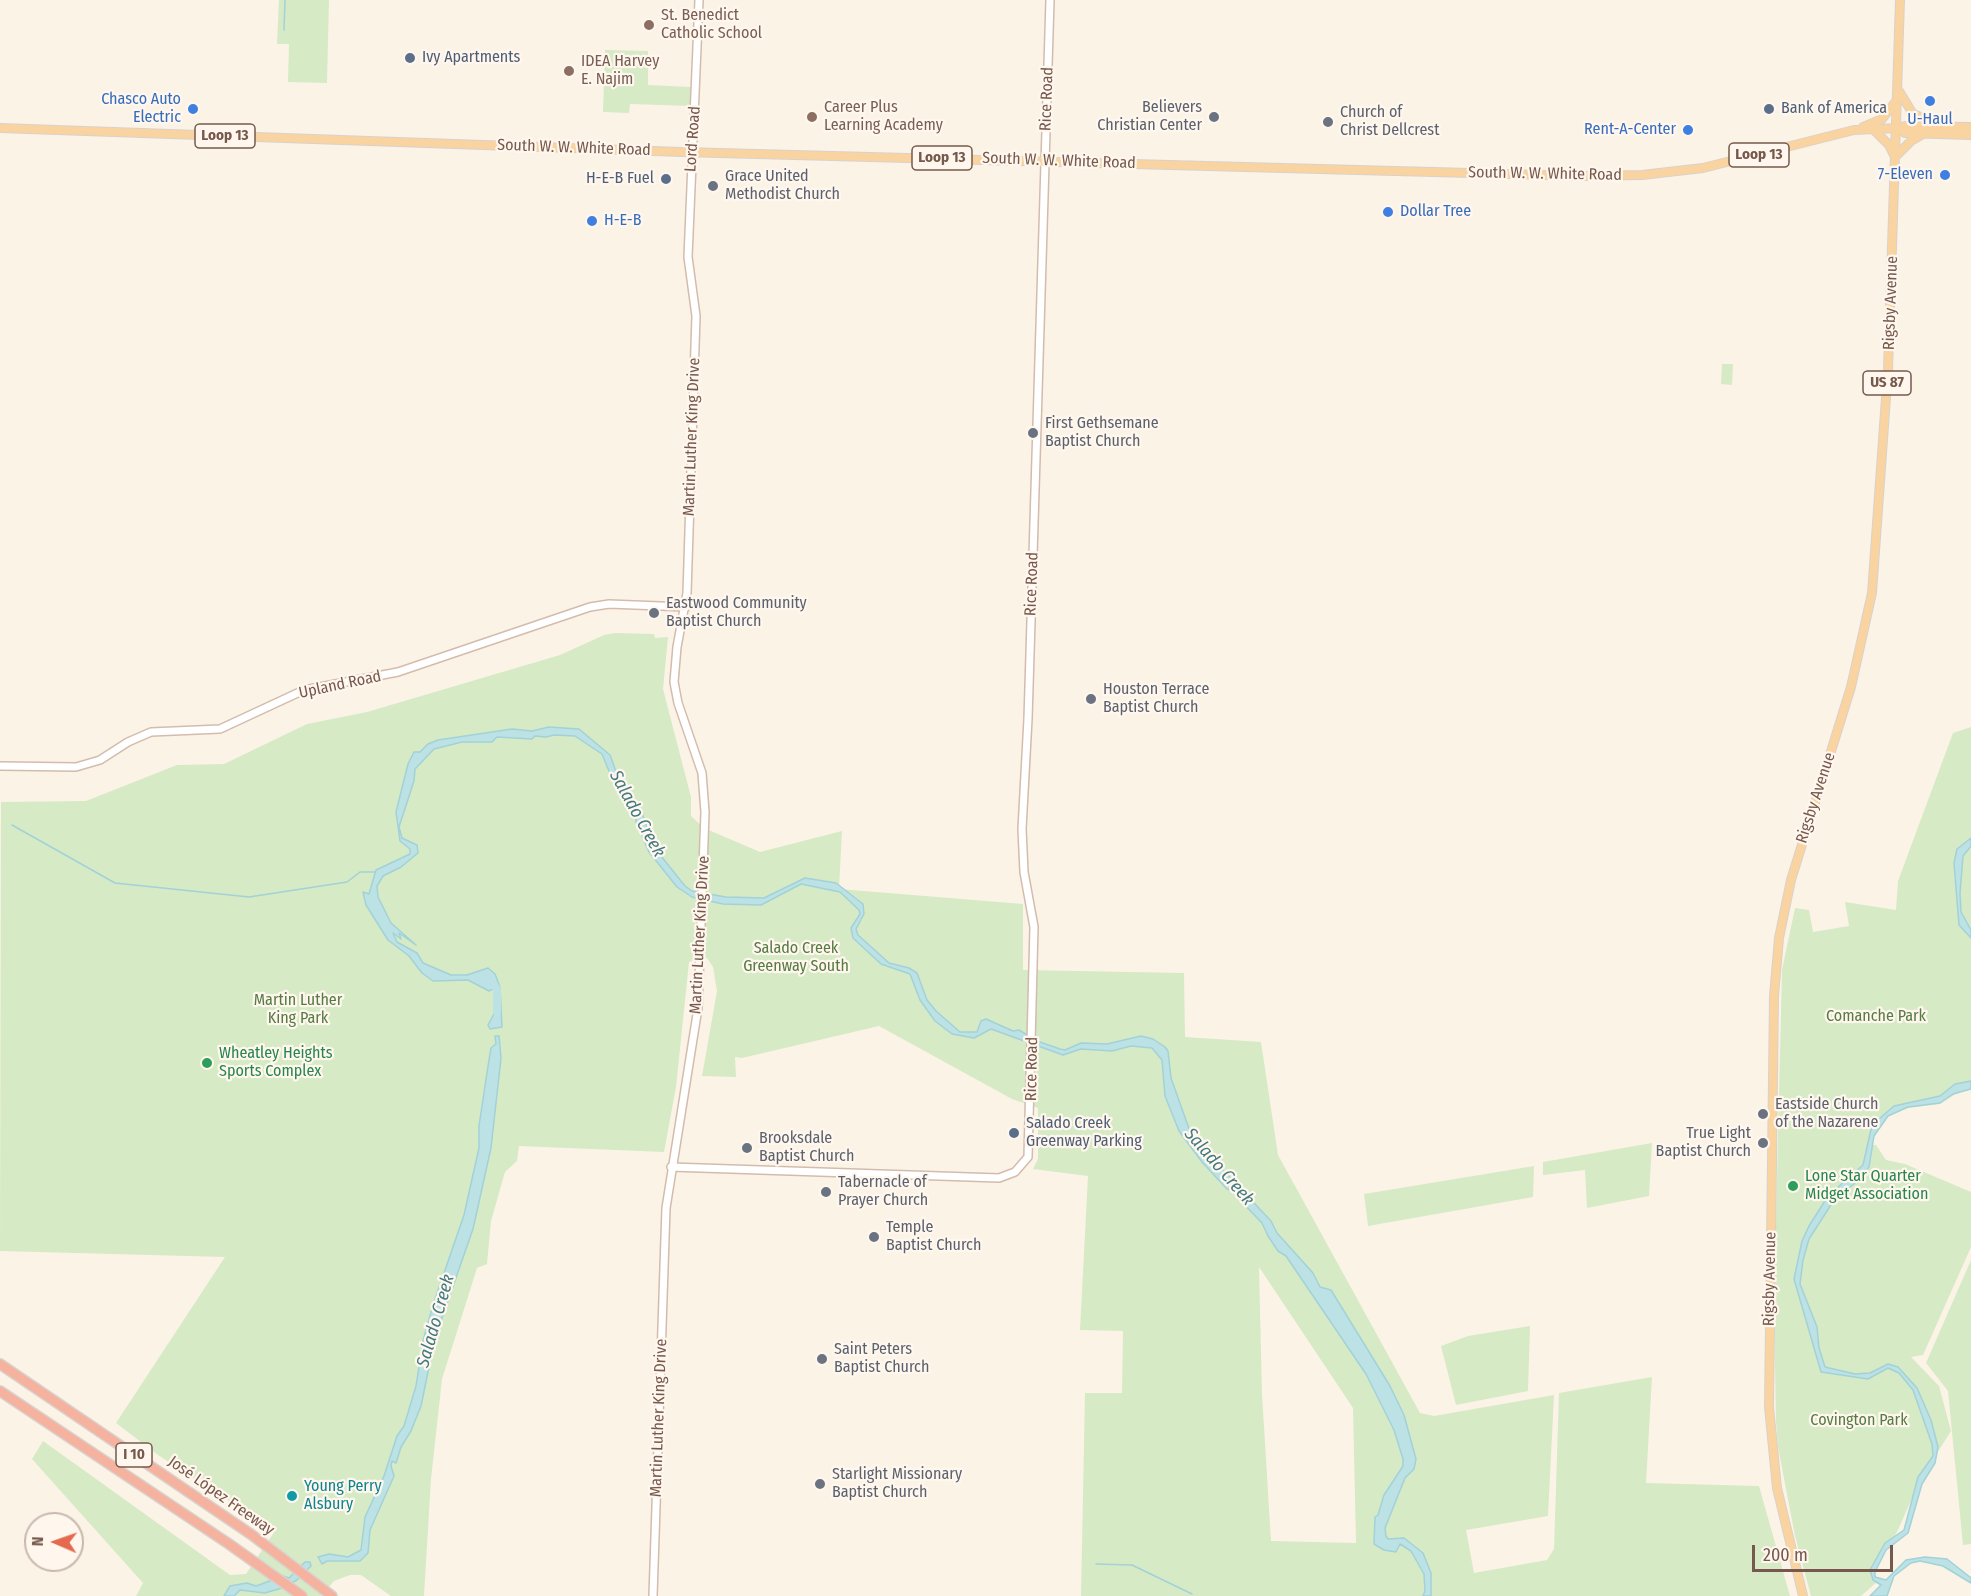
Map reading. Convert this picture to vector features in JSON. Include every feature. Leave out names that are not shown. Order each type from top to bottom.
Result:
[{"type":"highway","name":"José López Freeway","points":[[1,1365],[264,1544],[332,1596]]},
{"type":"highway","name":"José López Freeway","points":[[0,1392],[251,1559],[302,1596]]},
{"type":"main road","name":"Rigsby Avenue","points":[[1802,1593],[1777,1488],[1769,1407],[1774,996],[1779,938],[1791,880],[1851,687],[1871,599],[1880,505],[1898,128],[1900,0]]},
{"type":"main road","points":[[1858,130],[1882,118],[1898,95],[1913,114],[1937,129]]},
{"type":"main road","name":"South W. W. White Road","points":[[0,128],[693,152],[1582,176],[1641,175],[1703,168],[1858,130],[1905,126],[1971,135]]},
{"type":"main road","name":"South W. W. White Road","points":[[1898,128],[1905,133],[1923,134],[1937,129],[1971,127]]},
{"type":"main road","points":[[1872,129],[1889,145],[1896,158],[1911,141],[1923,134]]},
{"type":"street","name":"Lord Road","points":[[691,277],[688,257],[699,0]]},
{"type":"street","name":"Rice Road","points":[[671,1167],[999,1178],[1011,1175],[1022,1166],[1030,1152],[1034,918],[1024,872],[1022,829],[1028,729],[1050,0]]},
{"type":"street","name":"Martin Luther King Drive","points":[[653,1596],[666,1208],[698,1008],[705,817],[702,773],[675,688],[677,647],[686,607],[696,316],[691,277]]},
{"type":"street","name":"Upland Road","points":[[0,766],[76,767],[100,760],[128,742],[151,732],[220,729],[304,690],[384,676],[590,607],[609,604],[686,607]]},
{"type":"green space","points":[[279,0],[329,0],[327,83],[288,82],[289,44],[277,44]]},
{"type":"green space","points":[[605,50],[648,51],[648,85],[691,87],[690,106],[630,104],[629,113],[603,112]]},
{"type":"green space","points":[[1722,364],[1733,364],[1732,385],[1721,384]]},
{"type":"green space","name":"Martin Luther King Park","points":[[615,633],[654,634],[655,638],[668,637],[663,689],[691,797],[691,816],[704,828],[760,852],[842,831],[839,889],[1023,904],[1023,970],[1184,973],[1185,1037],[1261,1042],[1278,1155],[1420,1413],[1434,1416],[1554,1395],[1548,1516],[1466,1530],[1474,1573],[1547,1560],[1554,1549],[1559,1393],[1652,1377],[1646,1483],[1759,1486],[1790,1596],[1081,1596],[1085,1393],[1122,1393],[1123,1331],[1080,1330],[1088,1176],[1033,1169],[1038,1159],[1038,1108],[1012,1099],[879,1026],[742,1058],[735,1057],[736,1077],[702,1076],[717,991],[713,967],[707,958],[700,957],[689,962],[676,1087],[664,1152],[519,1146],[517,1161],[505,1172],[491,1221],[487,1264],[477,1268],[442,1379],[431,1479],[424,1596],[391,1596],[361,1575],[350,1575],[334,1581],[321,1596],[136,1596],[143,1583],[84,1517],[84,1512],[79,1512],[32,1459],[43,1441],[230,1575],[246,1574],[275,1531],[158,1455],[116,1423],[225,1257],[0,1251],[1,802],[86,801],[177,765],[224,764],[307,724],[367,712],[560,655],[604,635]],"holes":[[[1259,1267],[1353,1408],[1356,1543],[1271,1541],[1262,1394]]]},
{"type":"green space","points":[[1971,727],[1971,1089],[1956,1094],[1940,1104],[1908,1108],[1891,1114],[1882,1122],[1872,1141],[1872,1145],[1876,1145],[1886,1160],[1905,1164],[1971,1192],[1971,1247],[1923,1355],[1911,1357],[1939,1386],[1951,1431],[1920,1480],[1898,1530],[1874,1572],[1878,1581],[1861,1596],[1811,1596],[1795,1536],[1778,1447],[1776,1421],[1774,1304],[1782,970],[1795,908],[1809,910],[1813,932],[1849,926],[1845,902],[1896,910],[1898,881],[1953,733]]},
{"type":"green space","points":[[1652,1143],[1649,1196],[1587,1208],[1585,1170],[1543,1175],[1543,1162]]},
{"type":"green space","points":[[1534,1166],[1533,1197],[1368,1226],[1364,1194]]},
{"type":"green space","points":[[1971,1260],[1971,1544],[1963,1545],[1948,1391],[1926,1363]]},
{"type":"green space","points":[[1530,1326],[1528,1391],[1456,1405],[1441,1346],[1468,1336]]},
{"type":"water","points":[[549,727],[579,729],[610,755],[618,777],[641,810],[653,846],[685,886],[692,891],[726,897],[764,898],[805,878],[836,883],[863,904],[864,914],[856,929],[858,935],[889,963],[909,968],[917,973],[927,1000],[960,1032],[977,1032],[981,1021],[986,1019],[1013,1031],[1019,1030],[1037,1041],[1065,1050],[1081,1043],[1107,1044],[1141,1036],[1153,1039],[1165,1047],[1168,1051],[1171,1078],[1192,1137],[1271,1221],[1277,1233],[1313,1273],[1320,1287],[1331,1290],[1390,1386],[1404,1415],[1416,1459],[1414,1469],[1405,1478],[1385,1528],[1386,1536],[1388,1539],[1404,1538],[1423,1553],[1431,1573],[1431,1596],[1423,1596],[1424,1574],[1411,1551],[1400,1544],[1396,1552],[1384,1550],[1374,1544],[1375,1517],[1378,1515],[1384,1495],[1403,1466],[1403,1459],[1394,1430],[1366,1374],[1286,1256],[1278,1251],[1262,1223],[1235,1192],[1227,1189],[1202,1162],[1179,1131],[1165,1096],[1162,1060],[1152,1048],[1131,1046],[1112,1051],[1081,1049],[1063,1055],[991,1029],[974,1038],[952,1034],[935,1021],[920,1000],[910,974],[881,964],[853,938],[851,928],[860,914],[859,910],[840,892],[801,884],[761,905],[723,904],[692,897],[677,887],[649,852],[636,822],[635,812],[613,781],[602,754],[575,736],[535,736],[532,739],[497,737],[492,742],[462,742],[434,749],[415,769],[414,781],[399,827],[402,838],[417,845],[418,853],[401,867],[383,876],[377,886],[378,897],[391,923],[416,945],[399,933],[401,939],[393,933],[397,942],[417,953],[423,963],[451,975],[467,975],[488,968],[495,974],[500,987],[502,1027],[490,1029],[488,1025],[496,1010],[498,997],[495,988],[489,991],[468,980],[433,981],[422,973],[409,956],[388,940],[366,905],[363,892],[369,894],[376,870],[410,854],[410,849],[400,841],[396,812],[408,764],[414,752],[420,752],[428,744],[438,740],[512,729],[532,731]]},
{"type":"water","points":[[1971,838],[1971,846],[1963,856],[1960,893],[1961,912],[1971,930],[1971,938],[1959,925],[1954,863],[1957,849]]},
{"type":"water","points":[[495,1036],[499,1036],[501,1058],[491,1148],[473,1229],[435,1338],[421,1406],[411,1431],[401,1447],[396,1463],[392,1461],[394,1476],[370,1530],[368,1553],[360,1561],[327,1561],[322,1564],[318,1557],[329,1554],[348,1557],[361,1550],[365,1517],[384,1476],[397,1436],[404,1426],[416,1386],[423,1341],[433,1305],[464,1215],[479,1148],[479,1126],[491,1048],[496,1044]]},
{"type":"water","points":[[1971,1081],[1971,1089],[1953,1094],[1940,1103],[1908,1107],[1888,1116],[1874,1136],[1869,1167],[1854,1184],[1836,1197],[1809,1239],[1803,1260],[1800,1284],[1817,1327],[1819,1348],[1825,1367],[1855,1374],[1870,1373],[1888,1364],[1898,1367],[1917,1388],[1931,1420],[1938,1447],[1935,1463],[1922,1484],[1908,1533],[1886,1550],[1875,1572],[1875,1577],[1886,1580],[1906,1560],[1925,1557],[1947,1559],[1971,1578],[1971,1583],[1943,1566],[1920,1561],[1911,1563],[1894,1576],[1887,1596],[1870,1596],[1881,1585],[1873,1580],[1870,1570],[1885,1543],[1904,1530],[1918,1477],[1933,1456],[1932,1444],[1913,1390],[1899,1373],[1888,1368],[1868,1379],[1821,1372],[1794,1279],[1802,1241],[1809,1226],[1828,1196],[1863,1165],[1872,1125],[1894,1106],[1940,1096],[1955,1084]]},
{"type":"water","points":[[305,1562],[310,1562],[311,1566],[297,1580],[282,1588],[265,1593],[240,1590],[234,1596],[224,1596],[230,1586],[247,1583],[256,1586],[283,1576],[289,1578]]},
{"type":"waterway","points":[[284,30],[285,0]]},
{"type":"waterway","points":[[12,825],[115,883],[249,897],[347,882],[360,872],[375,872]]},
{"type":"waterway","name":"Salado Creek","points":[[492,982],[497,989],[497,1012]]},
{"type":"waterway","points":[[1096,1564],[1132,1565],[1192,1594]]},
{"type":"place","name":"St. Benedict Catholic School","points":[[649,25]]},
{"type":"place","name":"Ivy Apartments","points":[[410,58]]},
{"type":"place","name":"IDEA Harvey E. Najim","points":[[569,71]]},
{"type":"place","name":"U-Haul","points":[[1930,101]]},
{"type":"place","name":"Chasco Auto Electric","points":[[193,109]]},
{"type":"place","name":"Bank of America","points":[[1769,109]]},
{"type":"place","name":"Career Plus Learning Academy","points":[[812,117]]},
{"type":"place","name":"Believers Christian Center","points":[[1214,117]]},
{"type":"place","name":"Church of Christ Dellcrest","points":[[1328,122]]},
{"type":"place","name":"Rent-A-Center","points":[[1688,130]]},
{"type":"place","name":"7-Eleven","points":[[1945,175]]},
{"type":"place","name":"H-E-B Fuel","points":[[666,179]]},
{"type":"place","name":"Grace United Methodist Church","points":[[713,186]]},
{"type":"place","name":"Dollar Tree","points":[[1388,212]]},
{"type":"place","name":"H-E-B","points":[[592,221]]},
{"type":"place","name":"First Gethsemane Baptist Church","points":[[1033,433]]},
{"type":"place","name":"Eastwood Community Baptist Church","points":[[654,613]]},
{"type":"place","name":"Houston Terrace Baptist Church","points":[[1091,699]]},
{"type":"place","name":"Wheatley Heights Sports Complex","points":[[207,1063]]},
{"type":"place","name":"Eastside Church of the Nazarene","points":[[1763,1114]]},
{"type":"place","name":"Salado Creek Greenway Parking","points":[[1014,1133]]},
{"type":"place","name":"True Light Baptist Church","points":[[1763,1143]]},
{"type":"place","name":"Brooksdale Baptist Church","points":[[747,1148]]},
{"type":"place","name":"Lone Star Quarter Midget Association","points":[[1793,1186]]},
{"type":"place","name":"Tabernacle of Prayer Church","points":[[826,1192]]},
{"type":"place","name":"Temple Baptist Church","points":[[874,1237]]},
{"type":"place","name":"Saint Peters Baptist Church","points":[[822,1359]]},
{"type":"place","name":"Starlight Missionary Baptist Church","points":[[820,1484]]},
{"type":"place","name":"Young Perry Alsbury","points":[[292,1496]]},
{"type":"park label","name":"Salado Creek Greenway South","points":[[796,958]]},
{"type":"park label","name":"Comanche Park","points":[[1876,1017]]},
{"type":"park label","name":"Covington Park","points":[[1859,1421]]}]
